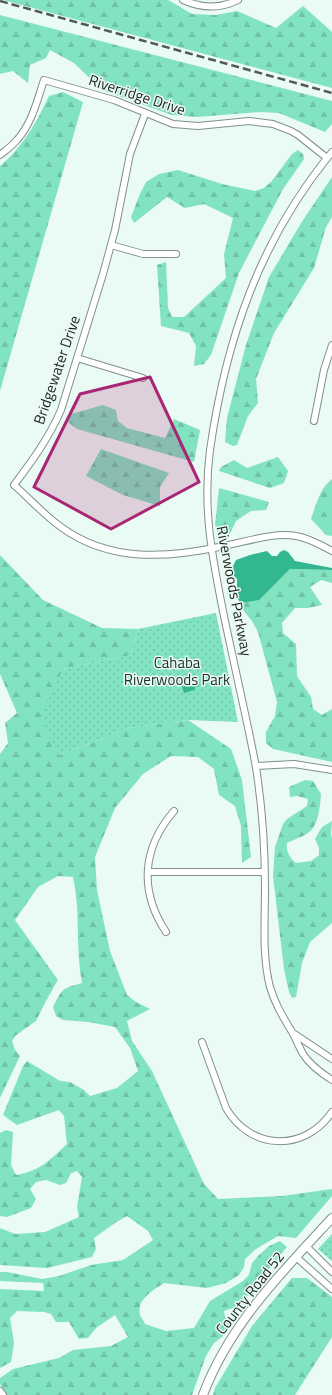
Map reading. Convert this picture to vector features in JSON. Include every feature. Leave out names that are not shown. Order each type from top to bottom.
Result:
[{"type":"main road","name":"County Road 52","points":[[203,1395],[217,1362],[236,1329],[271,1284],[332,1218]]},
{"type":"street","points":[[183,0],[213,7],[229,4],[238,0]]},
{"type":"street","name":"Riverridge Drive","points":[[0,156],[16,142],[27,126],[33,114],[44,80],[114,100],[164,121],[186,126],[249,121],[273,124],[298,135],[327,158]]},
{"type":"street","name":"Bridgewater Drive","points":[[145,114],[127,163],[118,217],[111,245],[77,358],[54,425],[43,446],[14,485],[61,527],[94,545],[123,553],[146,556],[211,549]]},
{"type":"street","name":"Riverwoods Parkway","points":[[332,152],[298,199],[273,239],[255,276],[233,339],[208,465],[207,499],[211,549],[256,766],[261,809],[265,872],[265,954],[268,979],[278,1008],[303,1054],[322,1074],[332,1080]]},
{"type":"street","points":[[111,245],[143,254],[176,254]]},
{"type":"street","points":[[314,421],[321,382],[332,345]]},
{"type":"street","points":[[77,358],[143,378]]},
{"type":"street","points":[[211,549],[269,537],[296,535],[308,539],[332,551]]},
{"type":"street","points":[[256,766],[294,764],[332,770]]},
{"type":"street","points":[[166,932],[153,908],[149,890],[148,872],[149,858],[154,842],[162,826],[174,811]]},
{"type":"street","points":[[148,872],[265,872]]},
{"type":"street","name":"Riverwoods Parkway","points":[[292,1032],[332,1059]]},
{"type":"street","points":[[202,1042],[226,1108],[241,1127],[254,1136],[278,1141],[301,1137],[321,1125],[332,1112]]},
{"type":"street","points":[[306,1246],[332,1272]]},
{"type":"street","points":[[296,1257],[332,1289]]},
{"type":"street","points":[[0,1391],[3,1395]]},
{"type":"highlighted area","points":[[150,377],[199,482],[111,529],[34,487],[80,394]]},
{"type":"green space","points":[[3,0],[168,0],[192,14],[216,15],[237,11],[276,28],[303,6],[332,32],[332,88]]},
{"type":"green space","points":[[0,15],[332,101],[332,124],[325,132],[279,113],[260,112],[197,117],[172,115],[102,90],[74,63],[50,50],[46,58],[30,65],[28,83],[13,71],[0,74]]},
{"type":"green space","points":[[63,92],[83,102],[0,391],[0,166],[22,143],[39,116],[49,96]]},
{"type":"green space","points":[[298,150],[303,154],[304,159],[283,189],[239,273],[211,355],[204,364],[194,366],[196,346],[189,333],[161,326],[157,265],[166,262],[168,308],[172,317],[184,317],[226,278],[224,254],[233,218],[204,204],[185,208],[167,197],[134,223],[131,217],[140,194],[146,182],[159,174],[178,170],[222,184],[255,191],[264,188],[271,182],[292,154]]},
{"type":"green space","points":[[332,177],[332,217],[326,227],[314,268],[274,333],[256,379],[258,403],[248,416],[237,445],[233,446],[225,442],[227,418],[246,345],[269,277],[303,220]]},
{"type":"green space","points":[[103,405],[116,410],[118,421],[127,428],[165,438],[174,419],[200,430],[194,462],[77,429],[68,422],[71,414]]},
{"type":"green space","points":[[101,449],[169,473],[160,487],[160,506],[123,495],[86,476]]},
{"type":"green space","points":[[278,457],[288,471],[284,483],[270,488],[219,471],[221,467],[234,460],[247,468]]},
{"type":"green space","points":[[332,479],[332,536],[326,535],[311,519],[321,492]]},
{"type":"green space","points":[[219,488],[269,502],[266,510],[251,511],[236,521],[229,536],[219,535],[215,525]]},
{"type":"green space","points":[[0,555],[43,600],[102,628],[138,629],[131,655],[63,669],[59,755],[129,728],[188,720],[231,749],[242,780],[251,857],[242,863],[241,826],[235,806],[219,795],[214,769],[198,757],[171,756],[143,774],[115,808],[95,857],[97,890],[110,951],[127,995],[136,1002],[150,1009],[127,1021],[132,1041],[152,1071],[204,1184],[218,1199],[282,1196],[332,1189],[332,1196],[296,1238],[278,1236],[256,1249],[245,1259],[244,1267],[239,1275],[226,1283],[207,1288],[164,1283],[143,1300],[139,1309],[140,1315],[145,1324],[166,1331],[194,1328],[210,1301],[243,1281],[249,1275],[252,1263],[269,1246],[280,1241],[287,1247],[239,1306],[224,1311],[225,1317],[231,1323],[222,1337],[214,1343],[206,1356],[192,1395],[7,1395],[0,1384],[0,1378],[13,1369],[59,1358],[73,1350],[111,1346],[128,1337],[115,1315],[96,1328],[88,1338],[79,1339],[69,1322],[56,1322],[51,1314],[44,1312],[17,1311],[10,1318],[14,1343],[11,1362],[0,1368],[0,1289],[44,1291],[43,1283],[0,1281],[0,1272],[42,1279],[59,1276],[91,1265],[123,1260],[153,1240],[148,1231],[127,1216],[94,1238],[96,1249],[92,1257],[47,1268],[0,1265],[0,1228],[15,1234],[45,1232],[79,1217],[77,1207],[82,1177],[77,1171],[71,1173],[66,1183],[60,1185],[46,1180],[36,1182],[30,1189],[36,1199],[31,1208],[7,1217],[0,1216],[0,1133],[6,1130],[13,1132],[11,1165],[16,1175],[38,1168],[50,1160],[67,1144],[64,1116],[59,1110],[17,1125],[3,1115],[23,1066],[27,1061],[60,1081],[70,1082],[84,1090],[90,1096],[117,1088],[138,1071],[130,1048],[115,1027],[88,1022],[63,1020],[56,1016],[53,1007],[63,990],[82,983],[79,957],[77,903],[73,877],[58,876],[38,887],[15,920],[58,980],[36,1021],[15,1036],[12,1041],[15,1050],[20,1056],[0,1098],[0,754],[8,743],[5,723],[17,713],[0,674]]},
{"type":"green space","points":[[290,569],[332,570],[332,583],[321,580],[310,587],[322,605],[308,608],[295,608],[282,623],[283,633],[296,644],[297,676],[311,697],[313,709],[322,715],[332,709],[332,762],[273,749],[266,743],[266,732],[275,716],[277,702],[258,632],[252,621],[243,610],[240,602],[253,599],[260,595]]},
{"type":"green space","name":"Cahaba Riverwoods Park","points":[[216,613],[238,722],[188,720],[129,728],[59,755],[41,717],[63,669],[131,655],[138,629]]},
{"type":"green space","points":[[305,780],[313,781],[321,794],[318,817],[310,832],[287,843],[287,849],[290,856],[296,863],[311,861],[319,855],[319,848],[315,839],[322,827],[332,821],[332,923],[310,942],[302,963],[296,997],[292,998],[289,992],[284,969],[273,876],[275,847],[283,824],[287,819],[307,806],[308,799],[297,796],[290,797],[289,787]]},
{"type":"green space","points":[[332,1234],[332,1261],[318,1249]]},
{"type":"green space","points":[[292,1278],[307,1278],[332,1297],[332,1337],[295,1395],[213,1395],[215,1388],[252,1326]]},
{"type":"shaded area","points":[[284,550],[288,552],[295,561],[332,568],[332,570],[290,569],[259,600],[240,602],[237,598],[237,579],[231,570],[236,560],[267,551],[272,556],[277,556]]},
{"type":"shaded area","points":[[192,680],[200,684],[194,690],[184,693],[182,687],[189,684]]},
{"type":"railway","points":[[0,1],[332,93]]}]
